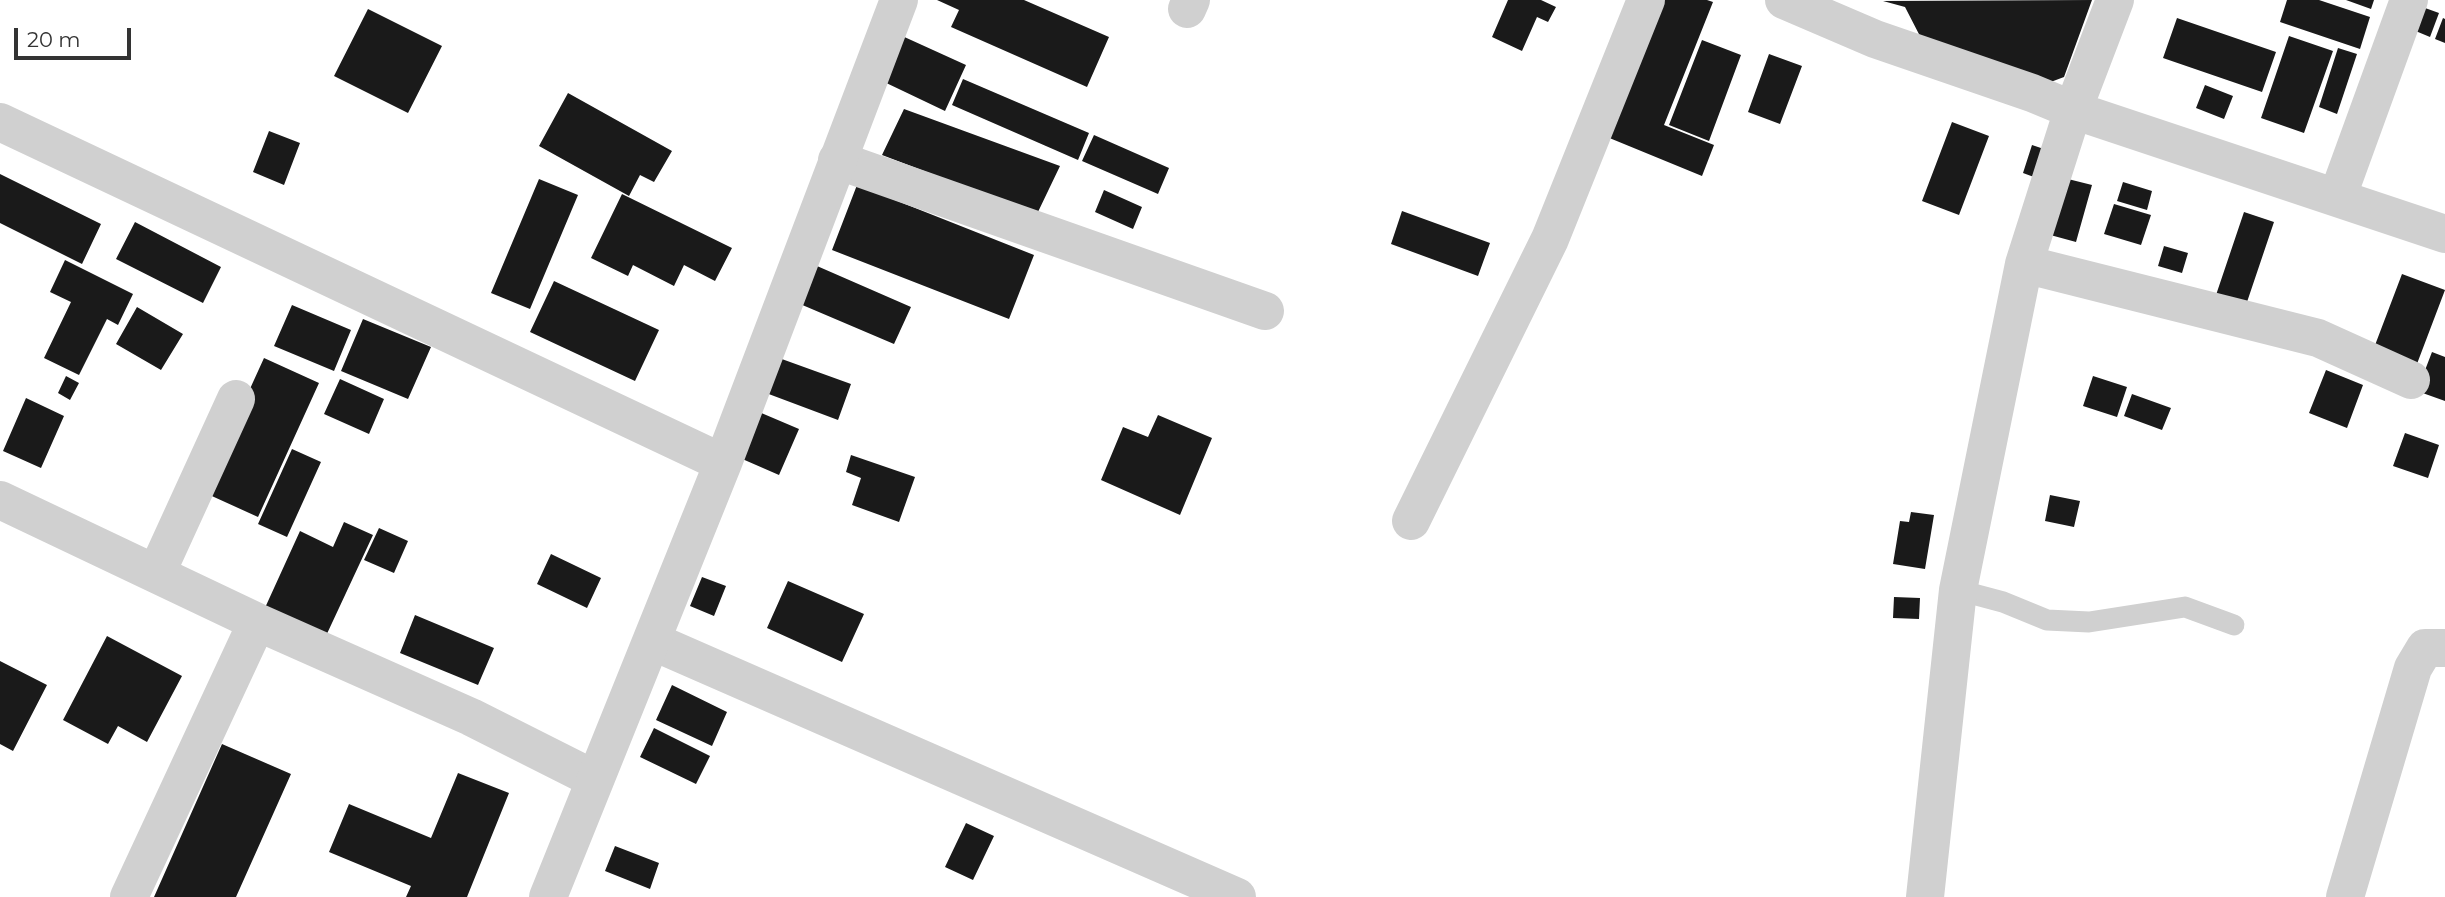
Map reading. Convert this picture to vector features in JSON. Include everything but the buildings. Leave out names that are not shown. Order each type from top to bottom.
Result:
[{"type":"street","points":[[548,897],[723,463],[899,0]]},
{"type":"street","points":[[1411,521],[1550,239],[1646,0]]},
{"type":"street","points":[[1784,0],[1875,38],[2073,110],[2445,234]]},
{"type":"street","points":[[1925,897],[1958,590],[2024,264],[2073,110],[2115,0]]},
{"type":"street","points":[[2337,198],[2409,0]]},
{"type":"street","points":[[0,122],[723,463]]},
{"type":"street","points":[[837,160],[1265,311]]},
{"type":"street","points":[[2024,264],[2318,338],[2411,380]]},
{"type":"street","points":[[156,574],[236,400]]},
{"type":"street","points":[[0,500],[257,622],[471,717],[594,779]]},
{"type":"street","points":[[129,897],[257,622]]},
{"type":"street","points":[[652,642],[1237,897]]},
{"type":"street","points":[[2345,897],[2413,668],[2425,648],[2445,648]]},
{"type":"lane","points":[[1958,590],[2003,602],[2047,620],[2089,622],[2185,607],[2234,625]]}]
